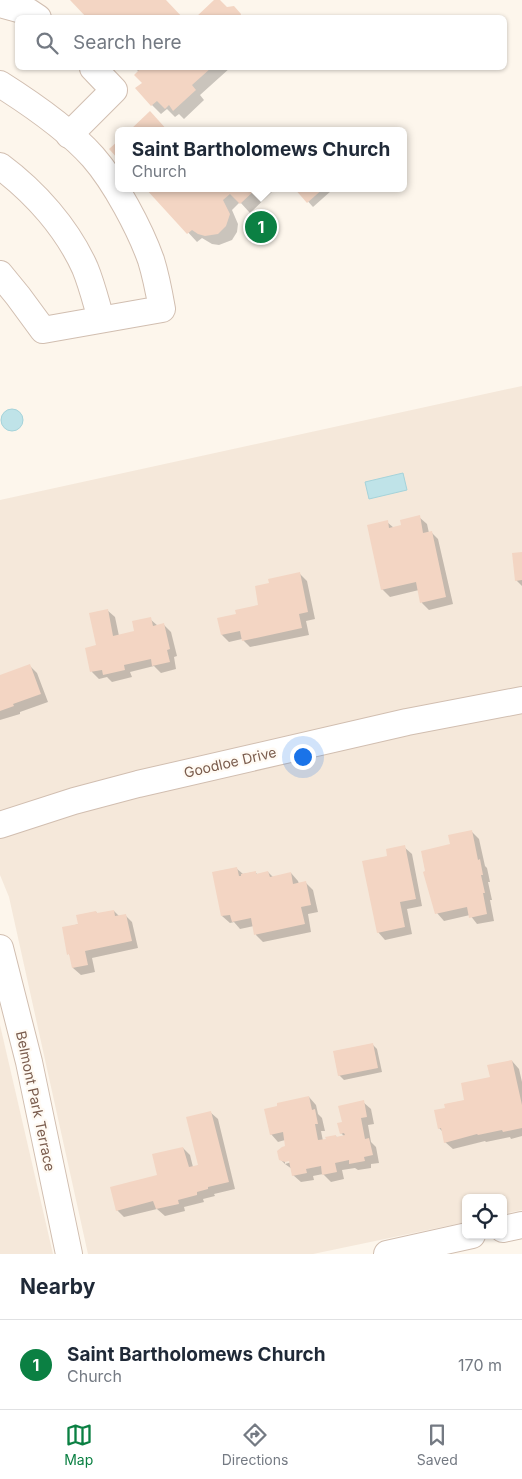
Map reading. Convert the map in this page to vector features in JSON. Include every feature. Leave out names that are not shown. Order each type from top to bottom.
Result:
[{"type":"street","points":[[0,4],[34,15]]},
{"type":"street","points":[[69,135],[114,90],[95,70]]},
{"type":"street","points":[[0,84],[69,135],[93,158],[115,189]]},
{"type":"street","points":[[0,166],[42,203],[68,238],[84,267],[101,319]]},
{"type":"street","points":[[0,274],[43,330],[162,308],[151,262],[144,243],[117,192]]},
{"type":"street","name":"Goodloe Drive","points":[[0,825],[74,801],[146,782],[407,722],[522,700]]},
{"type":"street","name":"Belmont Park Terrace","points":[[0,948],[25,1044],[69,1254]]},
{"type":"street","points":[[507,1228],[522,1225]]},
{"type":"street","points":[[387,1254],[462,1237]]},
{"type":"shaded area","points":[[522,386],[522,1210],[507,1213],[507,1194],[462,1194],[462,1223],[313,1254],[88,1254],[9,897],[0,875],[0,500]]},
{"type":"shaded area","points":[[0,1025],[53,1254],[0,1254]]},
{"type":"water","points":[[8,409],[16,409],[23,416],[23,424],[16,431],[8,431],[1,424],[1,416]]},
{"type":"water","points":[[403,473],[407,490],[369,499],[365,482]]},
{"type":"building","points":[[70,0],[166,0],[180,15],[84,15]]},
{"type":"building","points":[[214,0],[220,0],[227,7],[234,6],[241,14],[241,15],[198,15]]},
{"type":"building","points":[[139,70],[209,70],[192,85],[196,90],[173,111],[169,105],[165,109],[157,101],[151,106],[135,88],[142,83],[134,75]]},
{"type":"building","points":[[150,111],[164,127],[133,127]]},
{"type":"building","points":[[115,144],[115,156],[109,149]]},
{"type":"building","points":[[149,192],[253,192],[240,204],[230,194],[223,200],[230,214],[226,226],[218,234],[205,236],[192,230],[187,234]]},
{"type":"building","points":[[297,192],[319,192],[307,203]]},
{"type":"building","points":[[420,515],[423,533],[432,531],[446,597],[420,603],[416,582],[381,590],[367,525],[388,520],[389,528],[401,525],[400,520]]},
{"type":"building","points":[[522,552],[522,580],[515,581],[512,553]]},
{"type":"building","points":[[300,572],[308,612],[299,614],[302,628],[242,641],[240,631],[221,635],[217,618],[236,614],[235,610],[258,605],[255,586],[269,583],[268,579]]},
{"type":"building","points":[[108,609],[113,636],[134,631],[132,621],[151,617],[153,626],[164,623],[170,649],[167,650],[170,662],[152,666],[151,659],[124,665],[125,670],[103,675],[102,670],[90,672],[85,648],[96,645],[89,613]]},
{"type":"building","points":[[30,664],[41,694],[0,711],[0,675]]},
{"type":"building","points":[[472,830],[483,875],[481,875],[487,914],[469,918],[467,907],[435,914],[423,872],[425,871],[421,851],[450,844],[448,835]]},
{"type":"building","points":[[405,845],[416,899],[400,902],[405,927],[377,933],[362,861],[387,856],[386,849]]},
{"type":"building","points":[[237,867],[239,876],[256,871],[256,874],[268,871],[270,877],[291,872],[293,884],[306,881],[311,905],[301,907],[305,924],[254,935],[251,918],[232,922],[230,915],[221,916],[212,872]]},
{"type":"building","points":[[114,910],[115,916],[126,914],[132,941],[85,951],[88,965],[72,968],[69,954],[67,955],[62,927],[78,924],[76,915]]},
{"type":"building","points":[[373,1043],[378,1068],[338,1076],[333,1051]]},
{"type":"building","points":[[512,1060],[522,1105],[522,1128],[477,1134],[444,1143],[441,1128],[438,1129],[434,1110],[445,1108],[444,1104],[464,1100],[461,1083],[490,1077],[487,1065]]},
{"type":"building","points":[[309,1096],[312,1110],[315,1109],[318,1124],[315,1124],[318,1140],[326,1139],[325,1137],[345,1135],[344,1133],[340,1134],[337,1123],[342,1122],[338,1106],[364,1100],[367,1117],[361,1118],[365,1139],[369,1138],[373,1155],[364,1157],[365,1161],[349,1164],[349,1160],[335,1163],[337,1172],[322,1175],[321,1166],[306,1169],[307,1173],[292,1176],[289,1161],[279,1160],[277,1151],[285,1146],[283,1132],[270,1135],[264,1109],[277,1106],[277,1103]]},
{"type":"building","points":[[211,1111],[229,1182],[208,1187],[208,1189],[197,1192],[197,1195],[178,1200],[179,1204],[156,1209],[153,1201],[116,1211],[110,1187],[157,1175],[152,1154],[183,1147],[189,1167],[198,1165],[186,1117]]},
{"type":"place","name":"Saint Bartholomews Church","points":[[261,227]]}]
